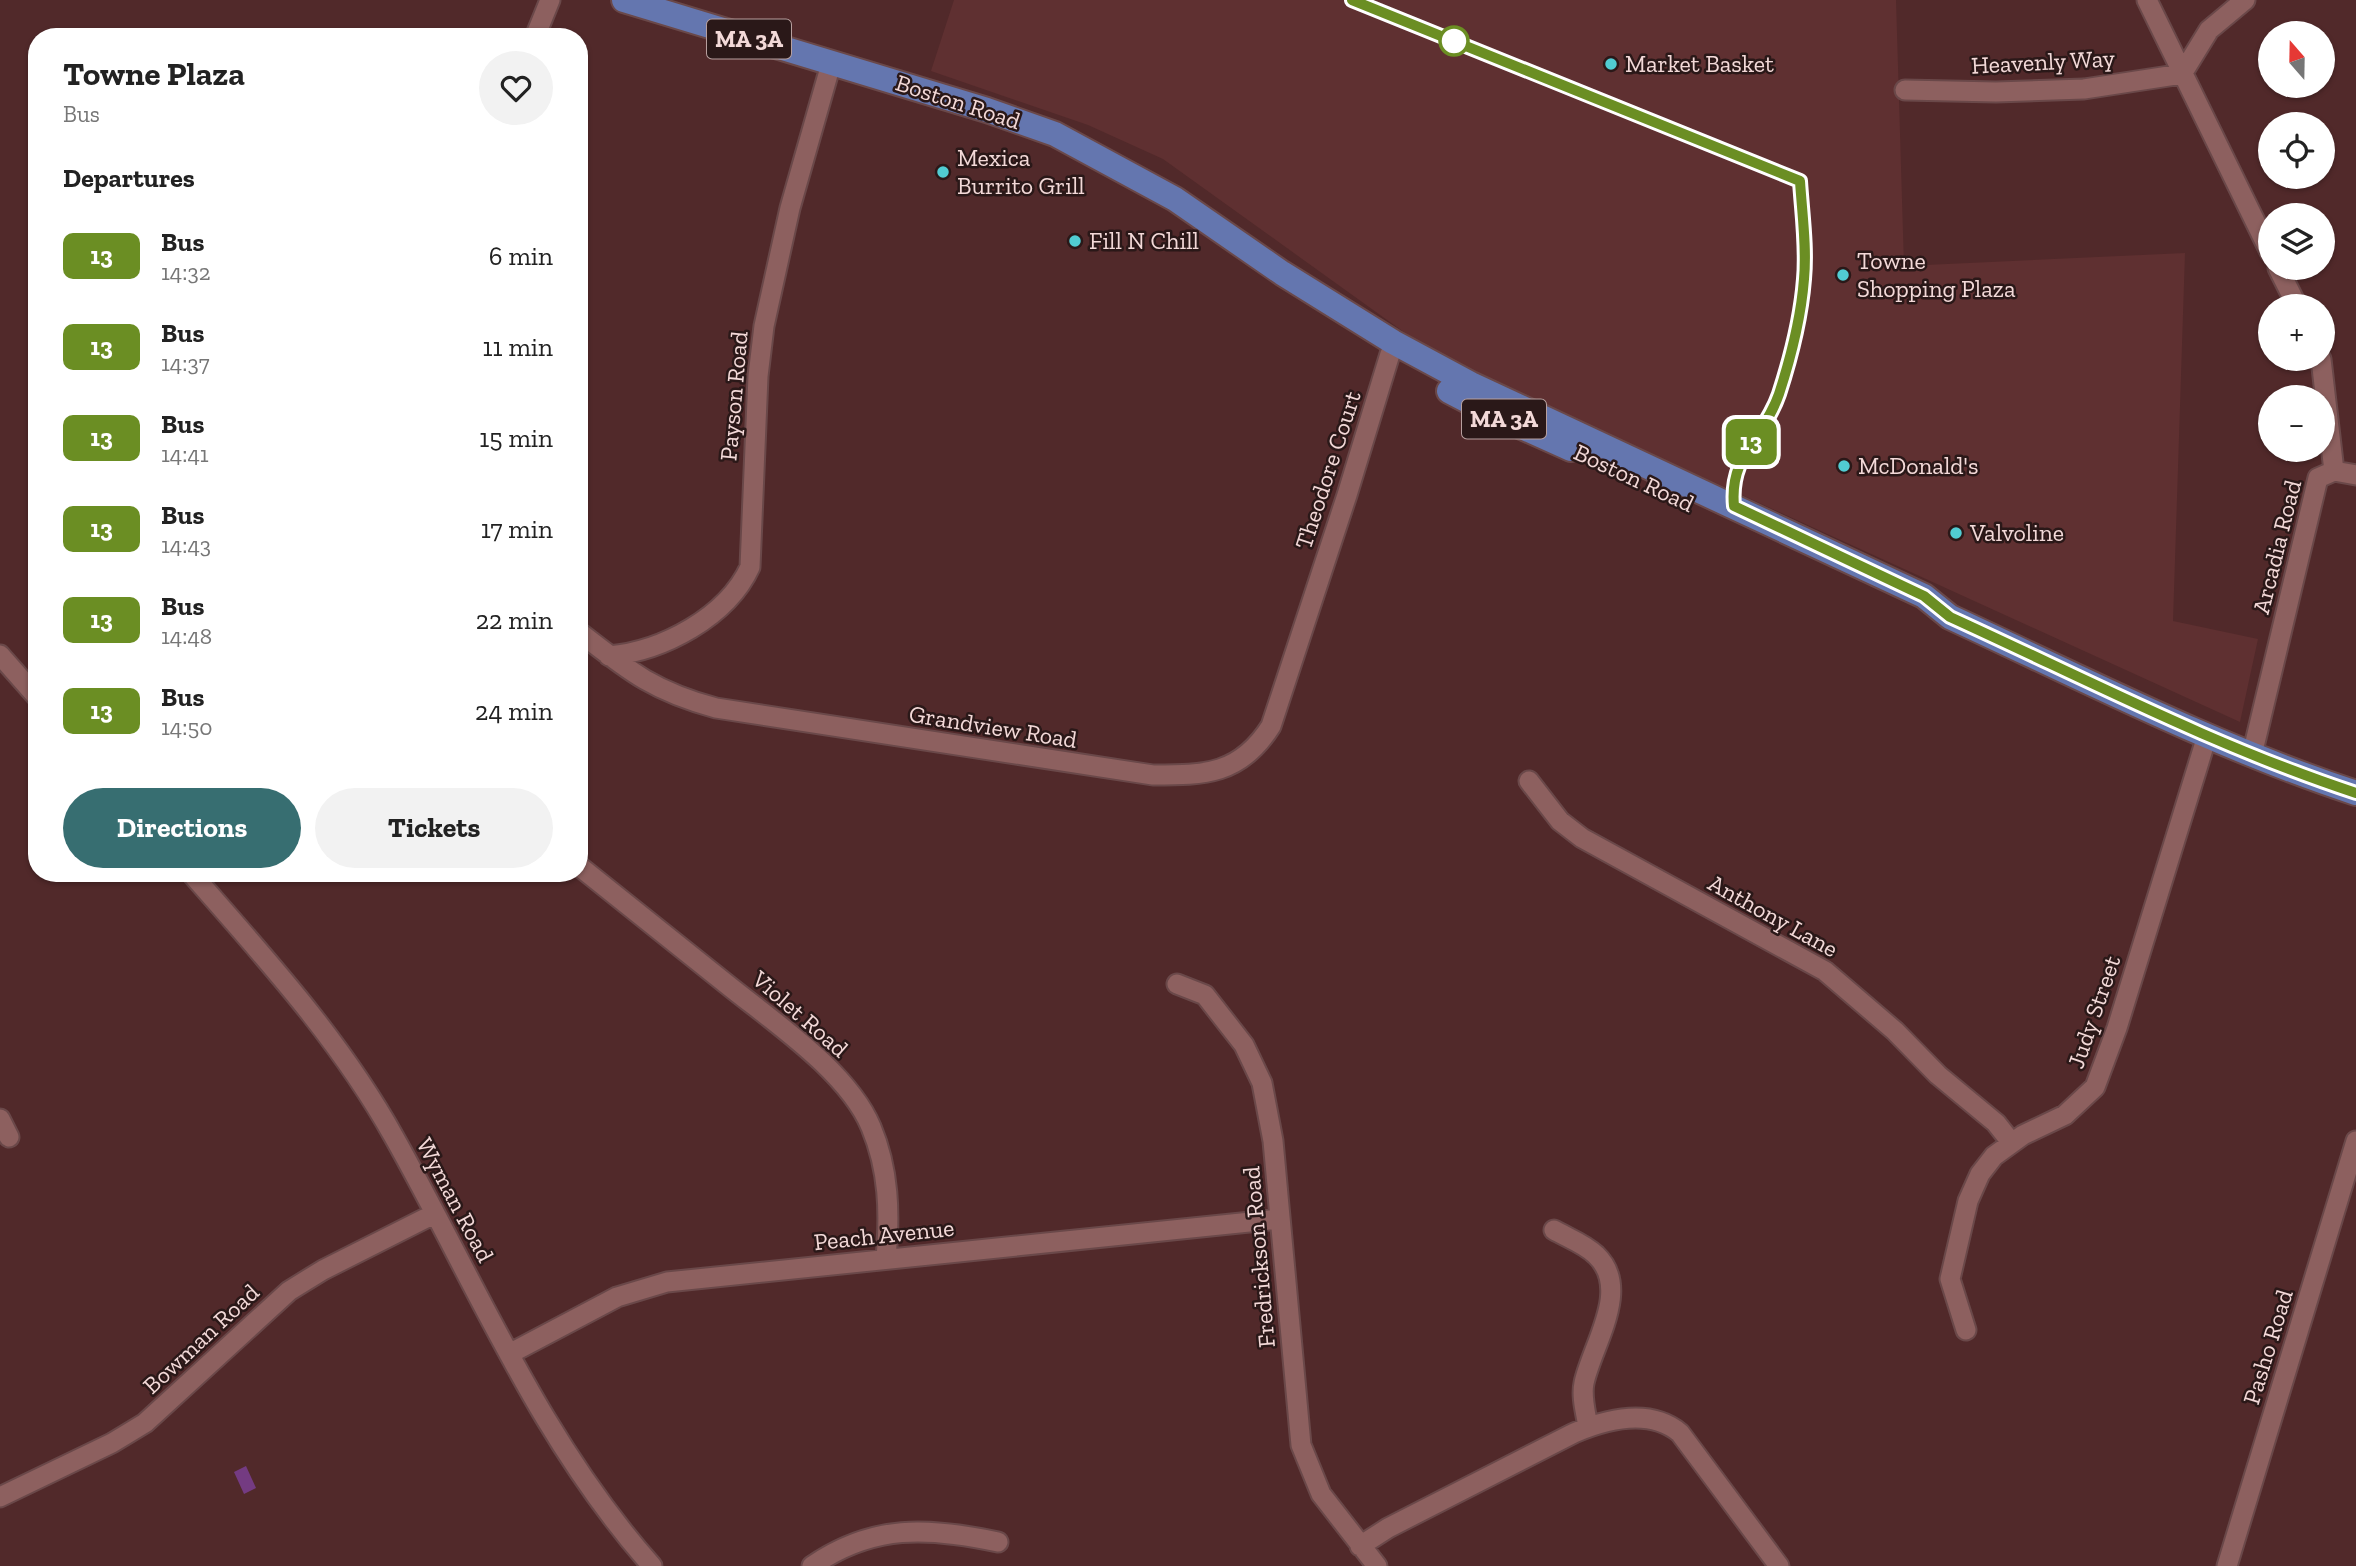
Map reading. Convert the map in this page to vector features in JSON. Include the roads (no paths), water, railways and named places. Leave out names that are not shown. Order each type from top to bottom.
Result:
[{"type":"main road","name":"Boston Road","points":[[624,0],[987,110],[1055,134],[1175,199],[1393,342],[1471,384],[1905,586],[1932,600],[1950,617]]},
{"type":"main road","name":"Boston Road","points":[[1301,284],[1336,316],[1390,354],[1495,415],[1922,612],[1950,617],[2207,736],[2356,793]]},
{"type":"street","points":[[539,28],[550,0]]},
{"type":"street","points":[[2147,0],[2258,227]]},
{"type":"street","points":[[2182,74],[2209,30],[2245,0]]},
{"type":"street","name":"Payson Road","points":[[609,656],[657,646],[696,623],[726,603],[742,584],[750,567],[758,376],[764,326],[790,208],[831,64]]},
{"type":"street","name":"Heavenly Way","points":[[1905,90],[1997,92],[2084,89],[2182,74]]},
{"type":"street","name":"Theodore Court","points":[[1312,600],[1360,456],[1390,354]]},
{"type":"street","name":"Arcadia Road","points":[[2252,755],[2318,478],[2334,471],[2322,371]]},
{"type":"street","points":[[2334,471],[2356,475]]},
{"type":"street","name":"Grandview Road","points":[[588,639],[666,693],[716,708],[1153,775],[1199,775],[1225,768],[1247,757],[1259,746],[1271,726],[1312,600]]},
{"type":"street","points":[[0,655],[28,687]]},
{"type":"street","name":"Judy Street","points":[[1966,1330],[1951,1288],[1951,1268],[1958,1237],[1980,1174],[1994,1156],[2011,1142],[2072,1110],[2095,1087],[2102,1073],[2207,736]]},
{"type":"street","name":"Anthony Lane","points":[[1529,781],[1560,821],[1582,838],[1825,971],[1895,1031],[1938,1075],[1996,1123],[2011,1142]]},
{"type":"street","name":"Violet Road","points":[[588,873],[755,1007],[842,1083],[871,1125],[882,1156],[889,1221],[886,1258]]},
{"type":"street","name":"Wyman Road","points":[[199,882],[343,1053],[394,1137],[532,1398],[583,1482],[652,1566]]},
{"type":"street","name":"Fredrickson Road","points":[[1177,984],[1205,995],[1244,1045],[1262,1083],[1273,1141],[1301,1445],[1321,1494],[1377,1566]]},
{"type":"street","points":[[0,1119],[9,1137]]},
{"type":"street","name":"Pasho Road","points":[[2227,1566],[2356,1141]]},
{"type":"street","name":"Bowman Road","points":[[0,1497],[137,1428],[159,1412],[289,1292],[323,1269],[434,1214]]},
{"type":"street","name":"Peach Avenue","points":[[509,1354],[617,1297],[667,1282],[1279,1220]]},
{"type":"street","points":[[1554,1230],[1595,1254],[1607,1269],[1611,1283],[1609,1307],[1584,1382],[1588,1427]]},
{"type":"street","points":[[1360,1546],[1399,1522],[1588,1427],[1637,1418],[1658,1421],[1675,1429],[1692,1445],[1779,1566]]},
{"type":"street","points":[[812,1566],[853,1542],[888,1533],[941,1533],[998,1542]]},
{"type":"place","name":"Market Basket","points":[[1611,64]]},
{"type":"place","name":"Mexica Burrito Grill","points":[[943,172]]},
{"type":"place","name":"Fill N Chill","points":[[1075,241]]},
{"type":"place","name":"Towne Shopping Plaza","points":[[1843,275]]},
{"type":"place","name":"McDonald's","points":[[1844,466]]},
{"type":"place","name":"Valvoline","points":[[1956,533]]}]
